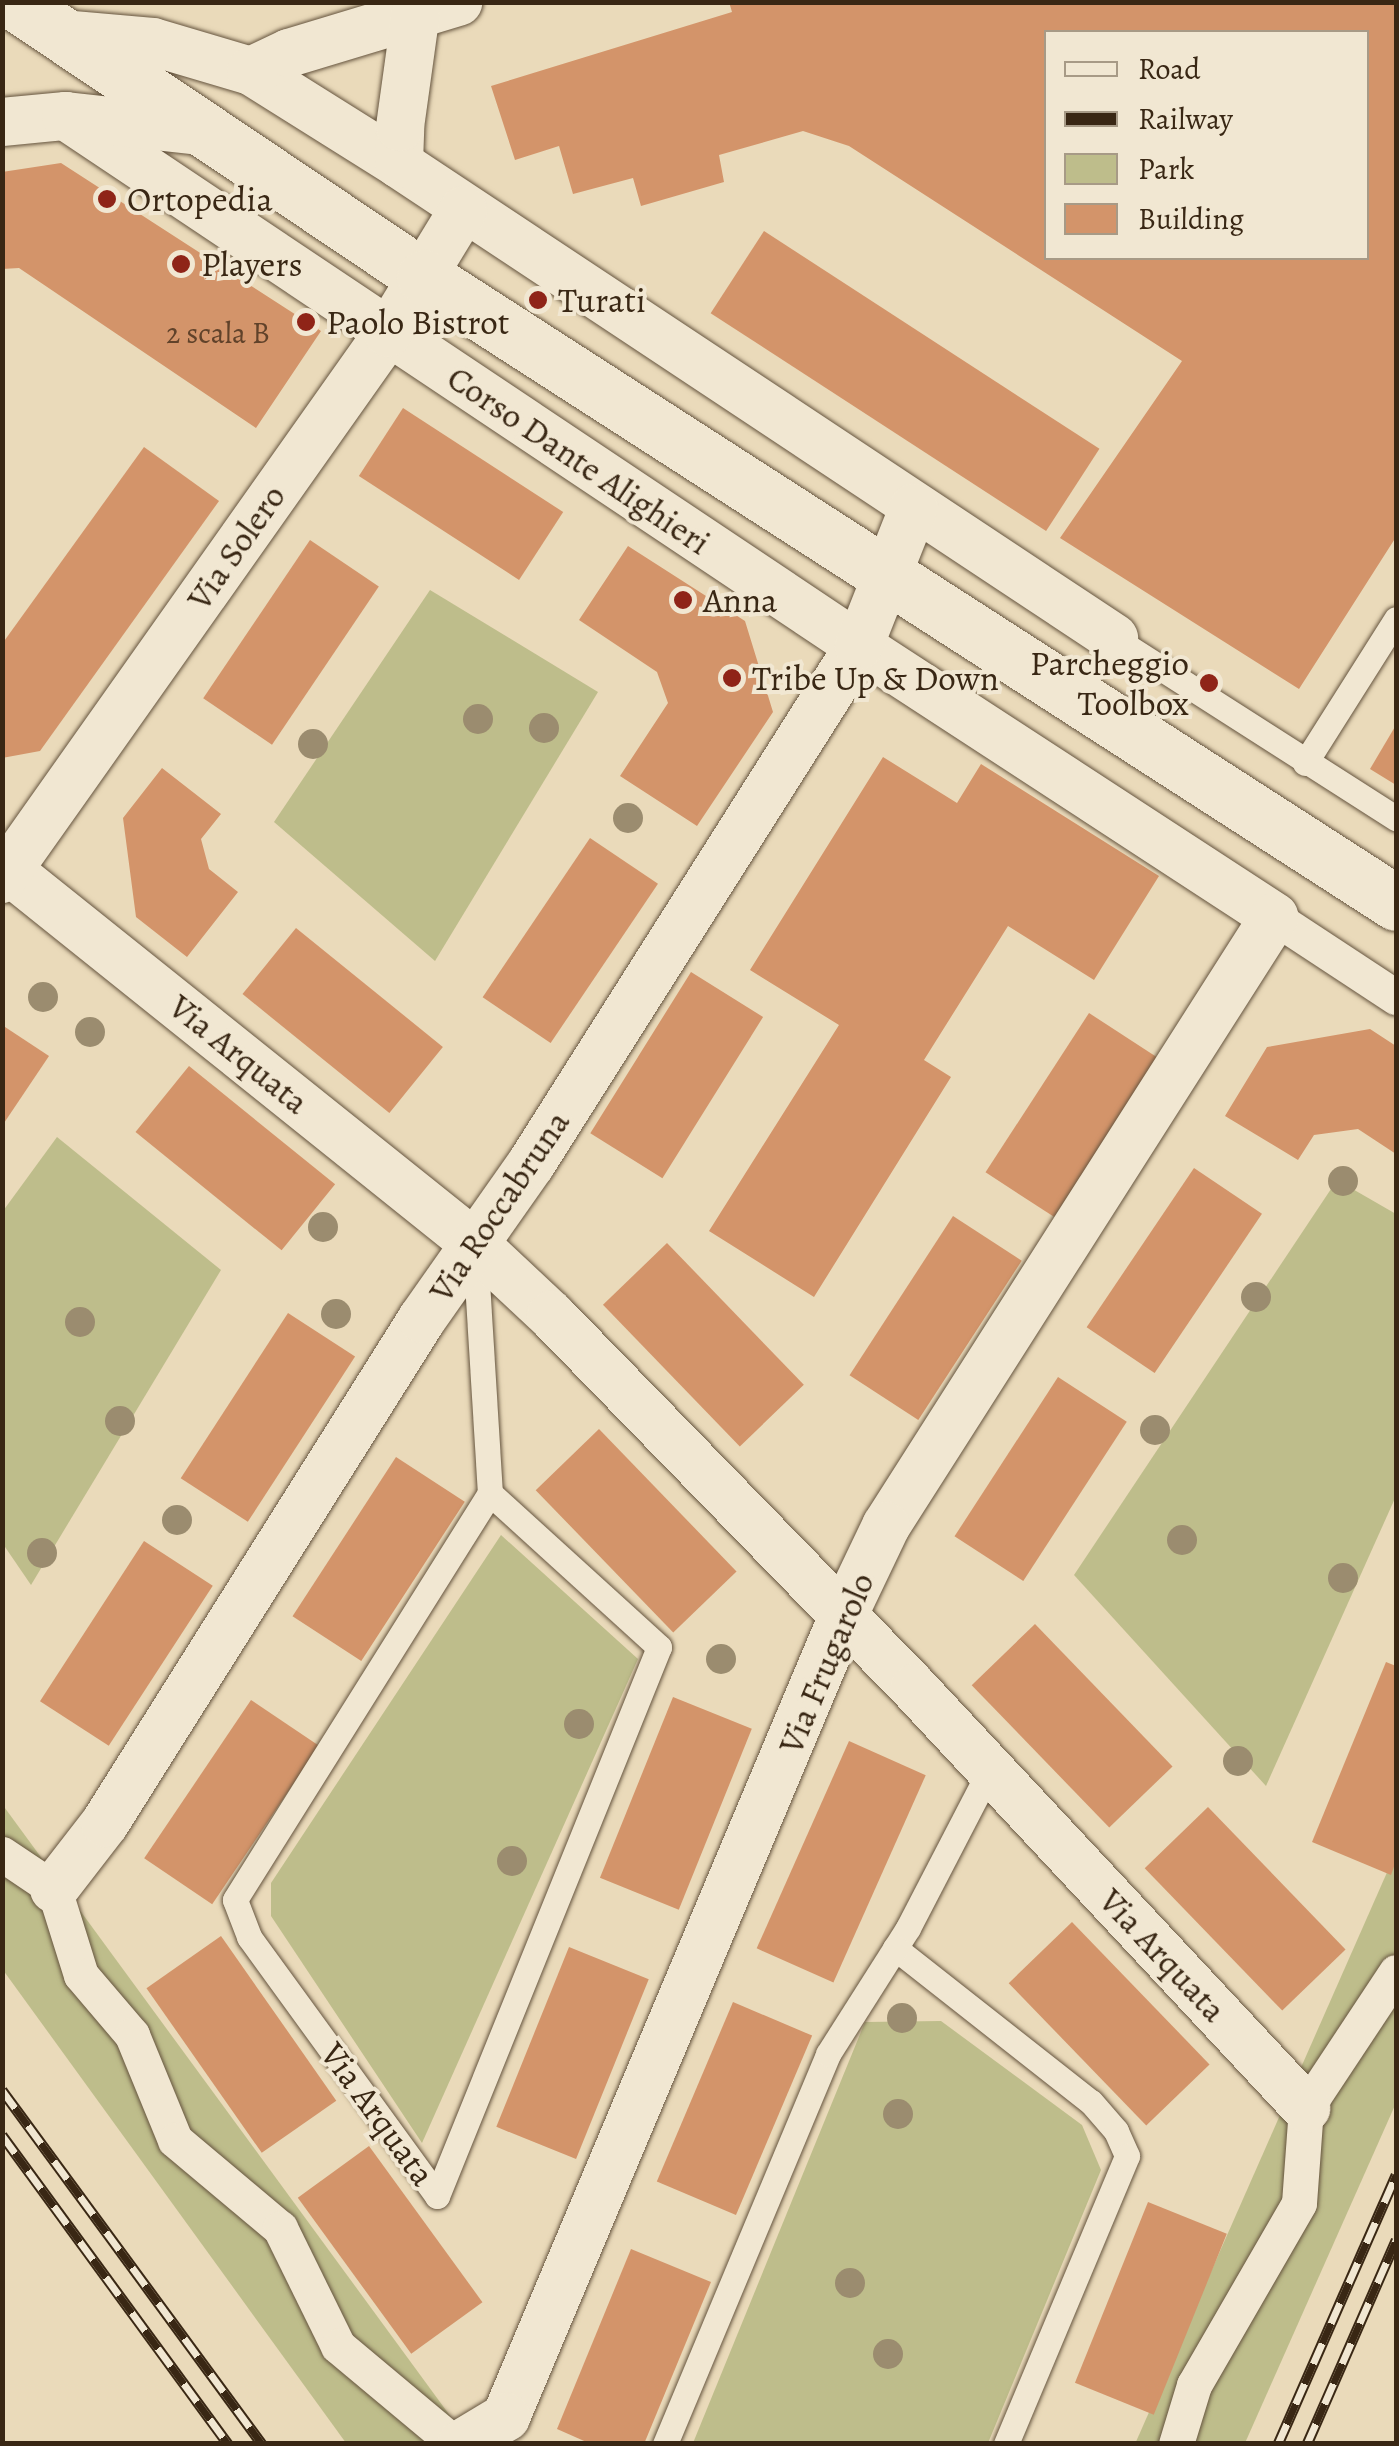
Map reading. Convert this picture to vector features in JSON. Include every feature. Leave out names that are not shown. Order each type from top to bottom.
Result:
[{"type":"street","name":"Corso Dante Alighieri","points":[[14,2],[424,277],[1396,902]]},
{"type":"street","points":[[251,71],[289,52],[437,7]]},
{"type":"street","points":[[400,164],[400,127],[437,7]]},
{"type":"street","name":"Corso Dante Alighieri","points":[[61,34],[152,22],[251,71],[400,164],[463,210],[1114,638]]},
{"type":"street","points":[[61,34],[151,174]]},
{"type":"street","name":"Corso Dante Alighieri","points":[[66,116],[858,646],[1396,997]]},
{"type":"street","points":[[2,122],[66,116],[208,132]]},
{"type":"street","name":"Via Solero","points":[[5,871],[388,333],[463,210]]},
{"type":"street","name":"Via Roccabruna","points":[[54,1889],[104,1822],[422,1320],[531,1164],[858,646],[914,507]]},
{"type":"street","name":"Via Arquata","points":[[5,871],[475,1244],[551,1315],[844,1616],[1306,2108]]},
{"type":"street","name":"Via Frugarolo","points":[[458,2444],[506,2417],[844,1616],[886,1526],[1274,917]]},
{"type":"street","points":[[2,1854],[54,1889],[81,1975],[132,2035],[175,2140],[280,2228],[338,2346],[458,2444]]},
{"type":"street","points":[[1176,2444],[1194,2385],[1299,2202],[1306,2108],[1396,1972]]},
{"type":"lane","points":[[1305,764],[1396,619]]},
{"type":"lane","points":[[1114,638],[1305,764],[1396,818]]},
{"type":"lane","points":[[475,1244],[490,1492]]},
{"type":"lane","name":"Via Arquata","points":[[490,1492],[659,1646],[437,2196],[249,1937],[234,1900],[490,1492]]},
{"type":"lane","points":[[665,2444],[828,2054],[896,1948],[990,1770]]},
{"type":"lane","points":[[896,1948],[1091,2102],[1116,2132],[1127,2156],[1006,2444]]},
{"type":"green space","points":[[430,590],[598,692],[435,961],[274,822]]},
{"type":"green space","points":[[57,1137],[221,1270],[31,1585],[3,1544],[3,1211]]},
{"type":"green space","points":[[1337,1180],[1396,1214],[1396,1496],[1266,1786],[1074,1575]]},
{"type":"green space","points":[[501,1535],[638,1659],[422,2143],[271,1916],[271,1883]]},
{"type":"green space","points":[[2,1804],[470,2443],[346,2443],[3,1970]]},
{"type":"green space","points":[[1396,1852],[1396,2103],[1245,2443],[1135,2444]]},
{"type":"green space","points":[[941,2021],[1082,2125],[1101,2170],[988,2443],[693,2443],[865,2022]]},
{"type":"building","points":[[729,2],[1396,2],[1396,537],[1299,689],[1060,538],[1182,361],[849,146],[803,131],[719,155],[724,182],[641,206],[633,178],[573,194],[559,146],[515,160],[491,86],[732,12]]},
{"type":"building","points":[[61,163],[321,331],[256,428],[19,268],[2,269],[2,172]]},
{"type":"building","points":[[764,231],[1099,449],[1046,531],[711,313]]},
{"type":"building","points":[[403,408],[563,512],[519,580],[359,476]]},
{"type":"building","points":[[144,447],[219,501],[40,751],[2,758],[2,644]]},
{"type":"building","points":[[310,540],[379,586],[272,745],[203,698]]},
{"type":"building","points":[[628,546],[745,621],[773,712],[697,826],[620,776],[668,703],[657,672],[579,620]]},
{"type":"building","points":[[1396,725],[1396,785],[1370,769]]},
{"type":"building","points":[[883,757],[957,803],[981,764],[1159,876],[1094,980],[1008,926],[924,1060],[951,1077],[814,1297],[709,1231],[839,1025],[750,970]]},
{"type":"building","points":[[162,768],[221,814],[201,839],[209,869],[238,892],[187,957],[136,917],[123,818]]},
{"type":"building","points":[[590,838],[658,884],[551,1043],[483,997]]},
{"type":"building","points":[[296,928],[443,1047],[389,1113],[243,994]]},
{"type":"building","points":[[691,972],[763,1017],[662,1178],[590,1133]]},
{"type":"building","points":[[1089,1013],[1158,1058],[1054,1217],[986,1172]]},
{"type":"building","points":[[2,1025],[49,1056],[2,1126]]},
{"type":"building","points":[[1370,1029],[1396,1046],[1396,1154],[1358,1129],[1314,1135],[1298,1160],[1225,1116],[1267,1047]]},
{"type":"building","points":[[189,1066],[335,1184],[282,1250],[136,1132]]},
{"type":"building","points":[[1194,1168],[1262,1214],[1155,1373],[1087,1327]]},
{"type":"building","points":[[953,1216],[1022,1261],[918,1420],[850,1375]]},
{"type":"building","points":[[667,1243],[804,1385],[740,1447],[603,1305]]},
{"type":"building","points":[[288,1313],[355,1357],[248,1522],[181,1478]]},
{"type":"building","points":[[1058,1377],[1127,1422],[1023,1581],[955,1536]]},
{"type":"building","points":[[599,1429],[737,1571],[673,1633],[536,1490]]},
{"type":"building","points":[[396,1457],[465,1502],[361,1661],[293,1616]]},
{"type":"building","points":[[144,1541],[213,1586],[109,1746],[40,1701]]},
{"type":"building","points":[[1035,1624],[1173,1766],[1109,1828],[972,1685]]},
{"type":"building","points":[[1386,1662],[1396,1666],[1396,1861],[1391,1875],[1312,1842]]},
{"type":"building","points":[[673,1697],[752,1729],[679,1910],[600,1878]]},
{"type":"building","points":[[251,1700],[319,1746],[212,1904],[144,1858]]},
{"type":"building","points":[[849,1741],[926,1775],[833,1983],[757,1948]]},
{"type":"building","points":[[1208,1807],[1346,1949],[1282,2011],[1145,1868]]},
{"type":"building","points":[[1072,1922],[1210,2064],[1146,2126],[1009,1983]]},
{"type":"building","points":[[221,1936],[336,2101],[262,2153],[146,1988]]},
{"type":"building","points":[[569,1947],[649,1979],[576,2159],[496,2127]]},
{"type":"building","points":[[733,2002],[812,2036],[736,2215],[657,2181]]},
{"type":"building","points":[[369,2146],[482,2302],[411,2354],[298,2198]]},
{"type":"building","points":[[1148,2202],[1227,2234],[1154,2415],[1075,2383]]},
{"type":"building","points":[[631,2249],[711,2282],[644,2444],[591,2444],[557,2429]]},
{"type":"railway","points":[[2,2090],[262,2444]]},
{"type":"railway","points":[[2,2135],[228,2444]]},
{"type":"railway","points":[[1278,2444],[1396,2175]]},
{"type":"railway","points":[[1307,2444],[1396,2240]]},
{"type":"place","name":"Ortopedia","points":[[107,199]]},
{"type":"place","name":"Players","points":[[181,264]]},
{"type":"place","name":"Turati","points":[[538,300]]},
{"type":"place","name":"Paolo Bistrot","points":[[306,322]]},
{"type":"place","name":"Anna","points":[[683,600]]},
{"type":"place","name":"Tribe Up & Down","points":[[732,678]]},
{"type":"place","name":"Parcheggio Toolbox","points":[[1209,683]]}]
